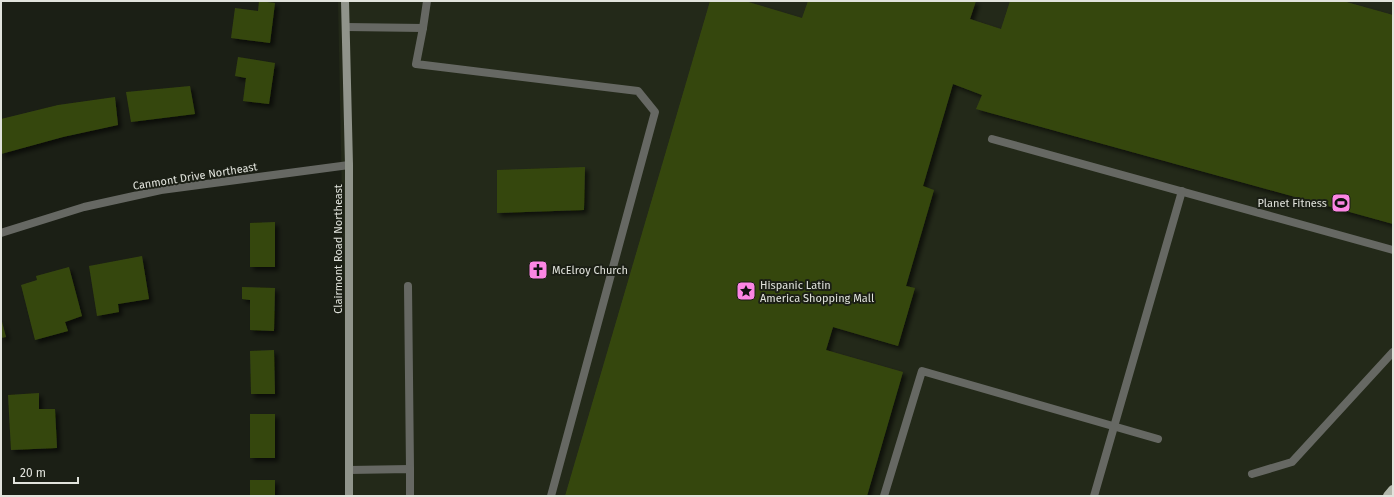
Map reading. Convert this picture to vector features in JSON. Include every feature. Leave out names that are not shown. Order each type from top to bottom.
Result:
[{"type":"main road","name":"Clairmont Road Northeast","points":[[346,1],[349,165],[349,496]]},
{"type":"main road","points":[[1388,496],[1393,490]]},
{"type":"street","points":[[427,1],[416,64],[638,91],[655,112],[550,496]]},
{"type":"street","points":[[346,27],[423,28]]},
{"type":"street","points":[[992,139],[1393,250]]},
{"type":"street","name":"Canmont Drive Northeast","points":[[1,233],[84,207],[161,190],[349,165]]},
{"type":"street","points":[[1094,496],[1182,191]]},
{"type":"street","points":[[408,286],[410,496]]},
{"type":"street","points":[[1252,474],[1292,462],[1393,352]]},
{"type":"street","points":[[884,496],[922,371],[1158,439]]},
{"type":"street","points":[[349,470],[410,469]]},
{"type":"shaded area","points":[[338,1],[1393,1],[1393,496],[348,496]]},
{"type":"building","points":[[259,1],[275,3],[270,43],[231,38],[235,8],[258,11]]},
{"type":"building","points":[[710,1],[745,1],[802,18],[808,1],[976,1],[970,19],[1001,29],[1010,1],[1343,1],[1393,15],[1393,224],[976,109],[982,95],[953,84],[923,186],[934,190],[906,286],[915,288],[898,346],[833,327],[826,350],[903,372],[867,496],[565,496]]},
{"type":"building","points":[[238,57],[275,63],[269,104],[243,101],[246,78],[235,76]]},
{"type":"building","points":[[190,86],[195,114],[131,122],[126,92]]},
{"type":"building","points":[[115,97],[118,125],[63,137],[1,154],[1,119],[58,105]]},
{"type":"building","points":[[585,167],[584,210],[497,213],[497,170]]},
{"type":"building","points":[[275,222],[275,267],[250,267],[250,223]]},
{"type":"building","points":[[142,256],[149,299],[118,304],[119,312],[97,316],[89,266]]},
{"type":"building","points":[[69,267],[82,316],[65,322],[68,331],[35,340],[21,285],[37,280],[36,276]]},
{"type":"building","points":[[242,287],[275,288],[274,331],[250,330],[250,300],[242,299]]},
{"type":"building","points":[[1,318],[6,337],[1,338]]},
{"type":"building","points":[[274,350],[275,394],[251,394],[250,351]]},
{"type":"building","points":[[39,393],[39,409],[55,409],[57,448],[11,450],[8,395]]},
{"type":"building","points":[[250,414],[275,414],[275,458],[250,458]]},
{"type":"building","points":[[250,480],[275,480],[275,496],[250,496]]},
{"type":"place","name":"Planet Fitness","points":[[1341,203]]},
{"type":"place","name":"McElroy Church","points":[[538,270]]},
{"type":"place","name":"Hispanic Latin America Shopping Mall","points":[[746,291]]}]
